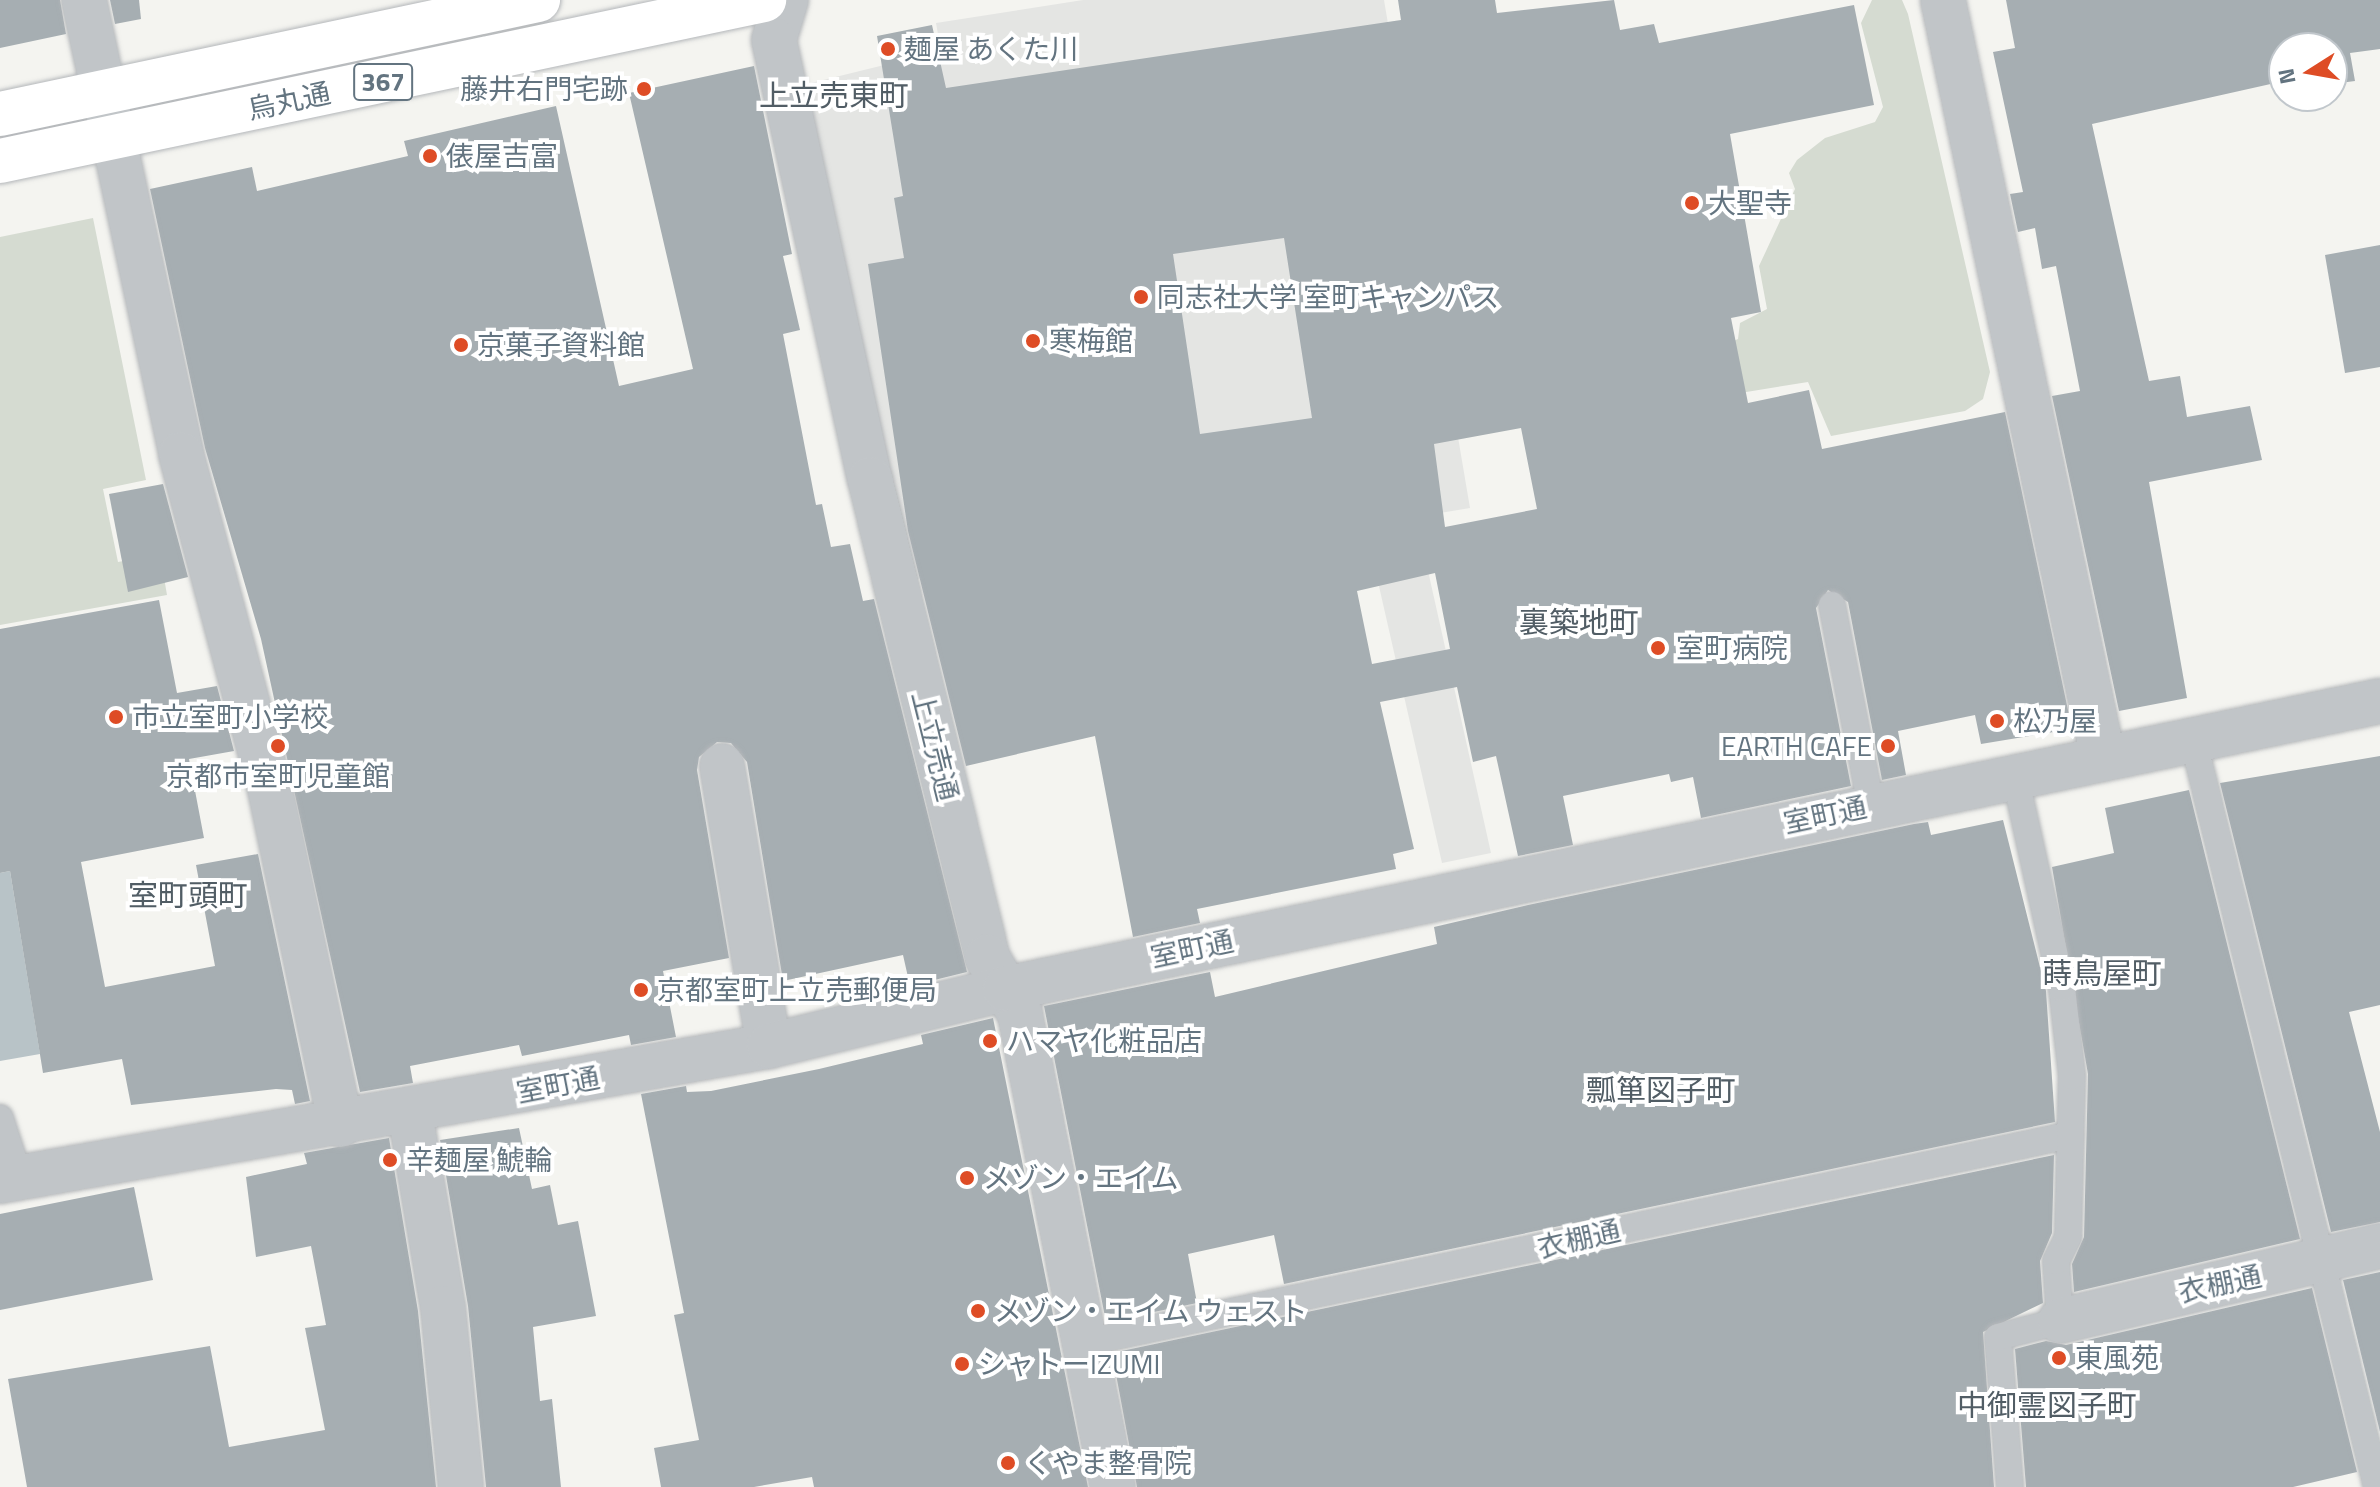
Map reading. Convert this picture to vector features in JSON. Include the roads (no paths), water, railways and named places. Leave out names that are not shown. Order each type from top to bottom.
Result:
[{"type":"highway","name":"烏丸通","points":[[0,114],[538,0]]},
{"type":"highway","name":"烏丸通","points":[[0,161],[764,0]]},
{"type":"street","points":[[84,0],[181,454],[270,789],[341,1125]]},
{"type":"street","name":"上立売通","points":[[786,0],[774,40],[870,479],[987,957],[1020,1014],[1088,1342],[1113,1487]]},
{"type":"street","points":[[1943,0],[2103,757]]},
{"type":"street","name":"室町通","points":[[10,1179],[410,1113],[769,1046],[1005,989],[1871,805],[2380,701]]},
{"type":"street","points":[[722,766],[769,1046]]},
{"type":"street","points":[[410,1113],[443,1308],[461,1487]]},
{"type":"street","name":"衣棚通","points":[[2060,1321],[2318,1264],[2380,1246]]},
{"type":"lane","points":[[1832,605],[1871,805]]},
{"type":"lane","points":[[2193,739],[2318,1264],[2377,1487]]},
{"type":"lane","points":[[2010,1487],[1998,1337],[2060,1321],[2056,1261],[2068,1237],[2070,1135],[2062,988],[2015,776]]},
{"type":"lane","points":[[0,1118],[10,1179]]},
{"type":"lane","name":"衣棚通","points":[[1088,1342],[2070,1135]]},
{"type":"place","name":"麺屋 あくた川","points":[[888,49]]},
{"type":"place","name":"藤井右門宅跡","points":[[644,89]]},
{"type":"place","name":"俵屋吉富","points":[[430,156]]},
{"type":"place","name":"大聖寺","points":[[1692,203]]},
{"type":"place","name":"同志社大学 室町キャンパス","points":[[1141,297]]},
{"type":"place","name":"寒梅館","points":[[1033,341]]},
{"type":"place","name":"京菓子資料館","points":[[461,345]]},
{"type":"place","name":"室町病院","points":[[1658,648]]},
{"type":"place","name":"市立室町小学校","points":[[116,717]]},
{"type":"place","name":"松乃屋","points":[[1997,721]]},
{"type":"place","name":"京都市室町児童館","points":[[278,746]]},
{"type":"place","name":"EARTH CAFE","points":[[1888,746]]},
{"type":"place","name":"京都室町上立売郵便局","points":[[641,990]]},
{"type":"place","name":"ハマヤ化粧品店","points":[[990,1041]]},
{"type":"place","name":"辛麺屋 鯱輪","points":[[390,1160]]},
{"type":"place","name":"メゾン・エイム","points":[[967,1178]]},
{"type":"place","name":"メゾン・エイム ウェスト","points":[[978,1311]]},
{"type":"place","name":"東風苑","points":[[2059,1358]]},
{"type":"place","name":"シャトーIZUMI","points":[[962,1364]]},
{"type":"place","name":"くやま整骨院","points":[[1008,1463]]},
{"type":"district","name":"上立売東町","points":[[834,95]]},
{"type":"district","name":"裏築地町","points":[[1579,622]]},
{"type":"district","name":"室町頭町","points":[[188,895]]},
{"type":"district","name":"蒔鳥屋町","points":[[2102,973]]},
{"type":"district","name":"瓢箪図子町","points":[[1661,1090]]},
{"type":"district","name":"中御霊図子町","points":[[2047,1405]]}]
